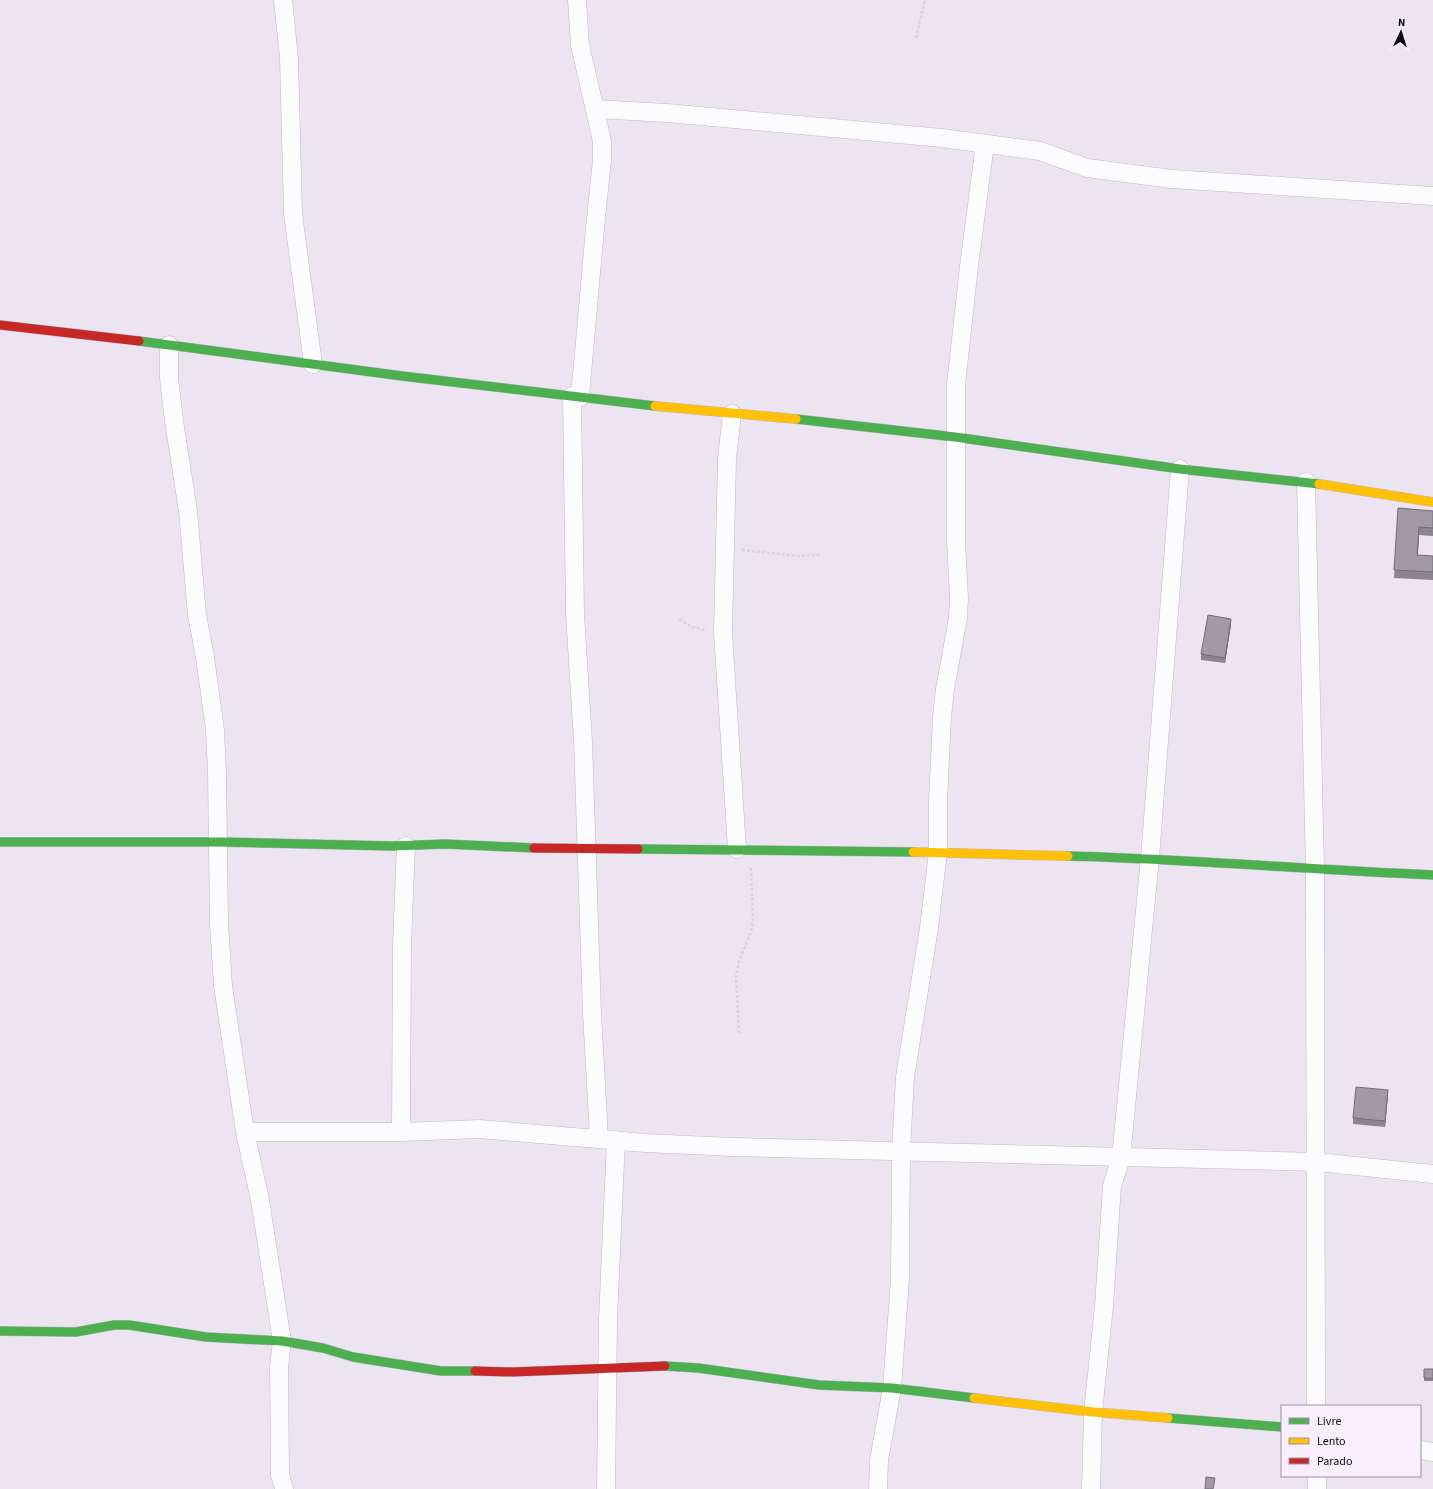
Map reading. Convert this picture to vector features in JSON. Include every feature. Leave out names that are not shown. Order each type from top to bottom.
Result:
[{"type":"street","points":[[283,0],[289,58],[293,214],[313,364]]},
{"type":"street","points":[[577,0],[580,45],[602,141],[602,160],[576,396],[575,614],[583,741],[592,1013],[607,1139],[611,1218],[607,1369],[606,1489]]},
{"type":"street","points":[[595,109],[650,111],[925,136],[1040,151],[1087,168],[1172,179],[1433,196]]},
{"type":"street","points":[[878,1489],[879,1460],[892,1388],[900,1279],[900,1152],[905,1077],[929,928],[938,852],[938,800],[942,717],[945,688],[958,618],[959,598],[956,541],[955,438],[956,385],[985,144]]},
{"type":"street","points":[[0,325],[576,396],[732,414],[827,422],[1180,469],[1306,482],[1433,502]]},
{"type":"street","points":[[169,345],[174,421],[188,511],[197,615],[205,657],[215,730],[219,924],[223,986],[245,1132],[260,1200],[282,1341],[279,1366],[280,1475],[284,1489]]},
{"type":"street","points":[[732,414],[727,458],[723,633],[744,849]]},
{"type":"street","points":[[1091,1489],[1093,1412],[1104,1306],[1112,1186],[1121,1158],[1150,858],[1180,469]]},
{"type":"street","points":[[1306,482],[1315,870],[1317,1162],[1316,1405]]},
{"type":"street","points":[[0,842],[218,842],[406,846],[445,844],[586,848],[938,852],[1150,858],[1315,870],[1433,875]]},
{"type":"street","points":[[401,1132],[400,1086],[402,945],[406,846]]},
{"type":"street","points":[[245,1132],[401,1132],[479,1129],[726,1147],[1317,1162],[1433,1174]]},
{"type":"street","points":[[0,1331],[76,1332],[129,1325],[206,1337],[282,1341],[323,1348],[353,1357],[441,1371],[513,1372],[666,1366],[698,1368],[819,1384],[892,1388],[1093,1412],[1281,1427]]},
{"type":"street","points":[[1421,1450],[1433,1452]]},
{"type":"street","points":[[1316,1477],[1317,1489]]},
{"type":"path","points":[[916,38],[925,0]]},
{"type":"path","points":[[725,546],[740,550],[798,556],[819,555]]},
{"type":"path","points":[[679,619],[692,627],[723,633]]},
{"type":"path","points":[[739,1032],[736,976],[739,961],[750,932],[753,917],[744,849]]},
{"type":"building","points":[[1398,508],[1433,511],[1433,528],[1419,527],[1417,555],[1433,556],[1433,572],[1394,570]]},
{"type":"building","points":[[1208,615],[1231,619],[1225,658],[1201,654]]},
{"type":"building","points":[[1356,1087],[1388,1090],[1385,1121],[1353,1118]]},
{"type":"building","points":[[1424,1369],[1433,1369],[1433,1379],[1424,1378]]},
{"type":"building","points":[[1206,1477],[1215,1478],[1213,1489],[1205,1489]]},
{"type":"traffic: fast","points":[[139,341],[402,376],[655,406]]},
{"type":"traffic: fast","points":[[796,419],[955,437],[1180,469],[1319,484]]},
{"type":"traffic: fast","points":[[0,842],[218,842],[392,846],[445,844],[534,848]]},
{"type":"traffic: fast","points":[[638,849],[913,852]]},
{"type":"traffic: fast","points":[[1068,856],[1433,875]]},
{"type":"traffic: fast","points":[[0,1331],[76,1332],[114,1325],[129,1325],[206,1337],[282,1341],[323,1348],[353,1357],[441,1371],[475,1371]]},
{"type":"traffic: fast","points":[[665,1366],[698,1368],[819,1385],[892,1388],[974,1398]]},
{"type":"traffic: fast","points":[[1168,1418],[1281,1427]]},
{"type":"traffic: slow","points":[[655,406],[796,419]]},
{"type":"traffic: slow","points":[[1319,484],[1433,502]]},
{"type":"traffic: slow","points":[[913,852],[1068,856]]},
{"type":"traffic: slow","points":[[974,1398],[1093,1412],[1168,1418]]},
{"type":"traffic: jam","points":[[0,325],[139,341]]},
{"type":"traffic: jam","points":[[534,848],[638,849]]},
{"type":"traffic: jam","points":[[475,1371],[513,1372],[665,1366]]}]
